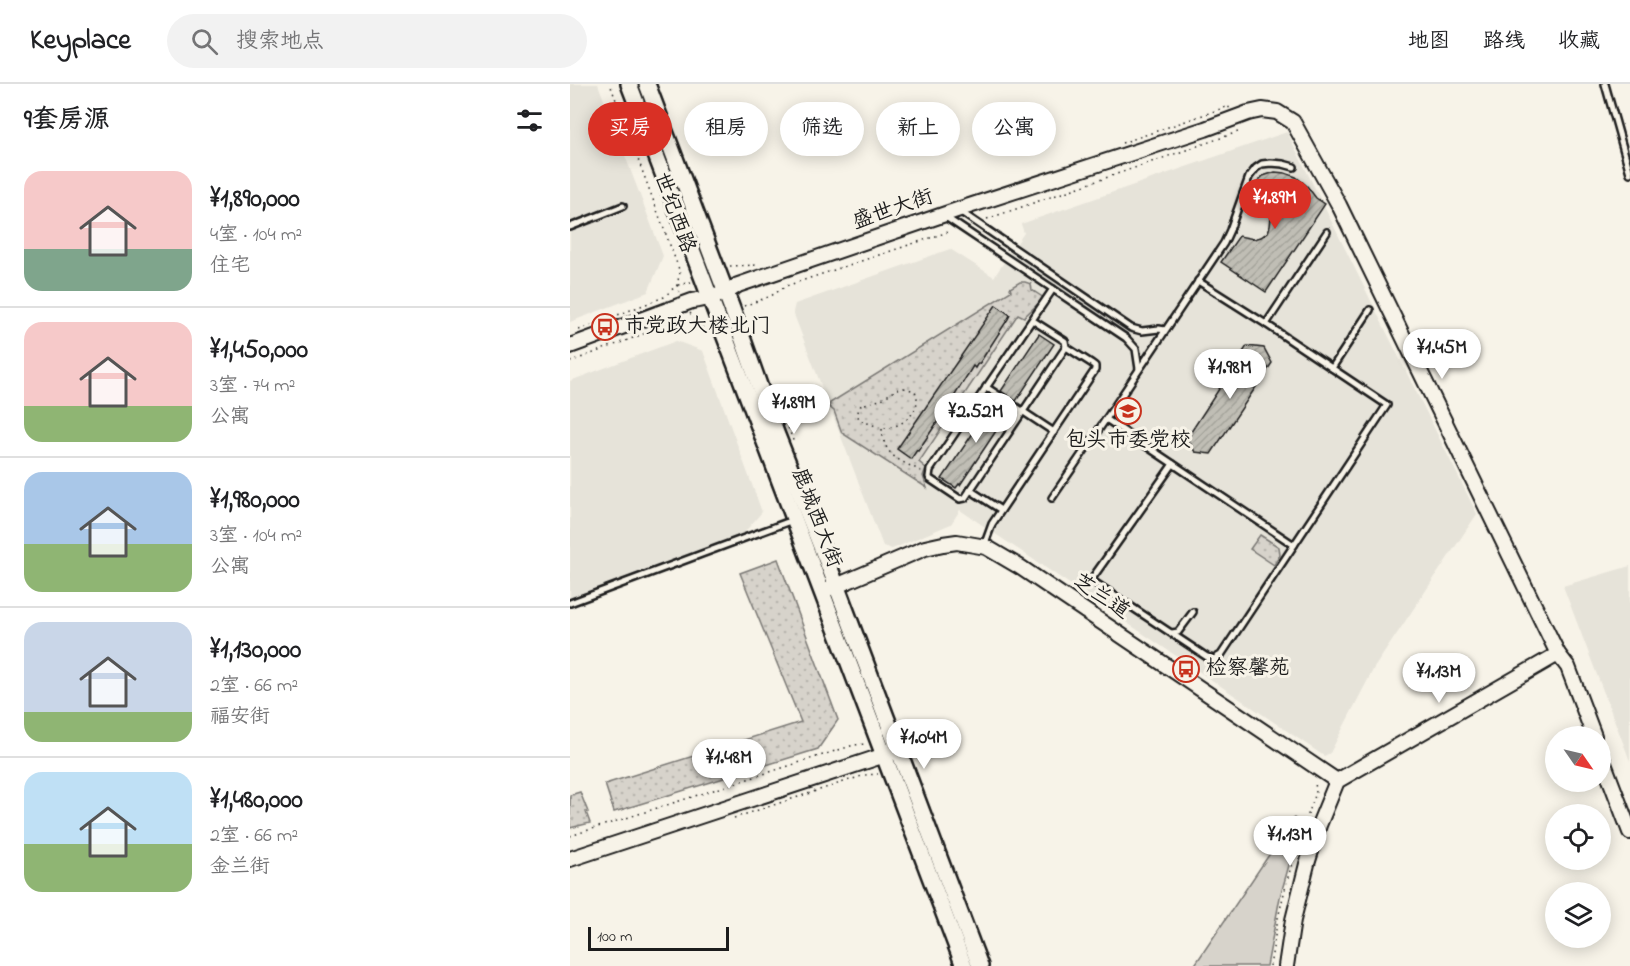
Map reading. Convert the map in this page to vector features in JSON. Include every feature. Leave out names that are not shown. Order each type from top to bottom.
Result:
[{"type":"main road","name":"鹿城西大街","points":[[629,84],[822,591],[980,966]]},
{"type":"main road","name":"鹿城西大街","points":[[646,84],[726,293],[776,433],[837,586],[887,749],[890,771],[964,966]]},
{"type":"street","name":"盛世大街","points":[[570,346],[692,301],[726,293],[738,285],[1248,112],[1262,110],[1277,112],[1293,122],[1339,206],[1558,654]]},
{"type":"street","name":"芝兰道","points":[[822,591],[925,548],[957,542],[984,547],[1020,567],[1337,780]]},
{"type":"street","points":[[1286,966],[1293,920],[1307,864],[1319,825],[1337,780],[1558,654],[1568,667],[1590,726]]},
{"type":"street","points":[[570,859],[887,749]]},
{"type":"street","points":[[1611,782],[1630,832]]},
{"type":"lane","points":[[1605,84],[1630,173]]},
{"type":"lane","points":[[1052,498],[1230,231],[1249,177],[1262,164],[1283,164],[1294,167]]},
{"type":"lane","points":[[570,227],[623,206]]},
{"type":"lane","points":[[957,210],[1131,328],[1142,331],[1165,330]]},
{"type":"lane","points":[[943,215],[1126,339],[1133,345],[1138,355],[1139,370]]},
{"type":"lane","points":[[1266,324],[1327,232]]},
{"type":"lane","points":[[1173,464],[1091,580],[1207,657],[1214,659],[1223,652],[1387,405],[1198,281]]},
{"type":"lane","points":[[1032,320],[1065,341],[1066,347],[965,498],[960,499],[930,479],[928,475],[1032,320],[1053,289]]},
{"type":"lane","points":[[1332,368],[1370,310]]},
{"type":"lane","points":[[984,547],[992,524],[1095,370],[1095,366],[1066,347]]},
{"type":"lane","points":[[987,387],[1054,432]]},
{"type":"lane","points":[[1106,419],[1294,545]]},
{"type":"lane","points":[[970,490],[1001,510]]},
{"type":"lane","points":[[570,603],[794,519]]},
{"type":"lane","points":[[1171,633],[1178,632],[1193,612]]},
{"type":"path","name":"世纪西路","points":[[580,329],[664,297],[677,285],[680,272],[610,84]]},
{"type":"path","points":[[977,222],[1238,132],[1233,118]]},
{"type":"path","name":"盛世大街","points":[[746,305],[771,296],[786,286],[962,227]]},
{"type":"path","points":[[570,362],[667,325],[682,322],[699,324]]},
{"type":"path","points":[[900,388],[915,391],[916,405],[908,419],[899,425],[882,428],[863,422],[859,418],[857,414],[861,405],[880,400],[900,388]]},
{"type":"path","points":[[882,428],[887,451],[928,475]]},
{"type":"path","points":[[570,836],[854,745],[887,749]]},
{"type":"path","points":[[729,819],[865,776],[890,771]]},
{"type":"path","points":[[1270,966],[1276,927],[1288,877],[1316,793],[1313,776]]},
{"type":"shaded area","points":[[570,84],[598,84],[605,102],[588,102],[588,156],[625,156],[663,256],[648,292],[570,322]]},
{"type":"shaded area","name":"包头市委党校","points":[[1287,132],[1477,514],[1374,668],[1330,753],[1324,756],[960,510],[951,524],[892,549],[883,546],[793,312],[795,304],[950,249],[994,277],[1024,233],[1021,224]]},
{"type":"shaded area","points":[[1020,282],[1031,284],[1032,290],[1044,298],[1024,317],[1018,314],[919,462],[926,468],[923,476],[927,488],[842,433],[834,411],[829,407],[830,403],[1011,291],[1010,288]]},
{"type":"shaded area","points":[[676,341],[703,351],[762,512],[743,534],[570,598],[570,381]]},
{"type":"shaded area","points":[[1260,535],[1279,547],[1280,555],[1274,565],[1250,549]]},
{"type":"shaded area","points":[[778,559],[838,720],[818,749],[614,812],[605,784],[801,722],[740,573]]},
{"type":"shaded area","points":[[1630,566],[1630,761],[1563,586]]},
{"type":"shaded area","points":[[580,792],[590,823],[570,828],[570,795]]},
{"type":"shaded area","points":[[1294,818],[1301,823],[1280,897],[1267,966],[1194,966]]},
{"type":"building","points":[[1275,172],[1296,177],[1325,204],[1266,292],[1221,262],[1239,236],[1254,239],[1268,232],[1271,217],[1260,199],[1257,188],[1263,176]]},
{"type":"building","points":[[996,305],[1010,315],[1008,319],[979,364],[975,368],[973,366],[911,459],[897,449]]},
{"type":"building","points":[[1039,334],[1054,344],[1016,401],[1001,391]]},
{"type":"building","points":[[1247,346],[1264,348],[1272,363],[1211,454],[1195,452],[1187,438]]},
{"type":"building","points":[[996,399],[1010,409],[956,488],[942,479]]},
{"type":"place","name":"市党政大楼北门","points":[[605,327]]},
{"type":"place","name":"包头市委党校","points":[[1128,411]]},
{"type":"place","name":"检察馨苑","points":[[1186,669]]}]
